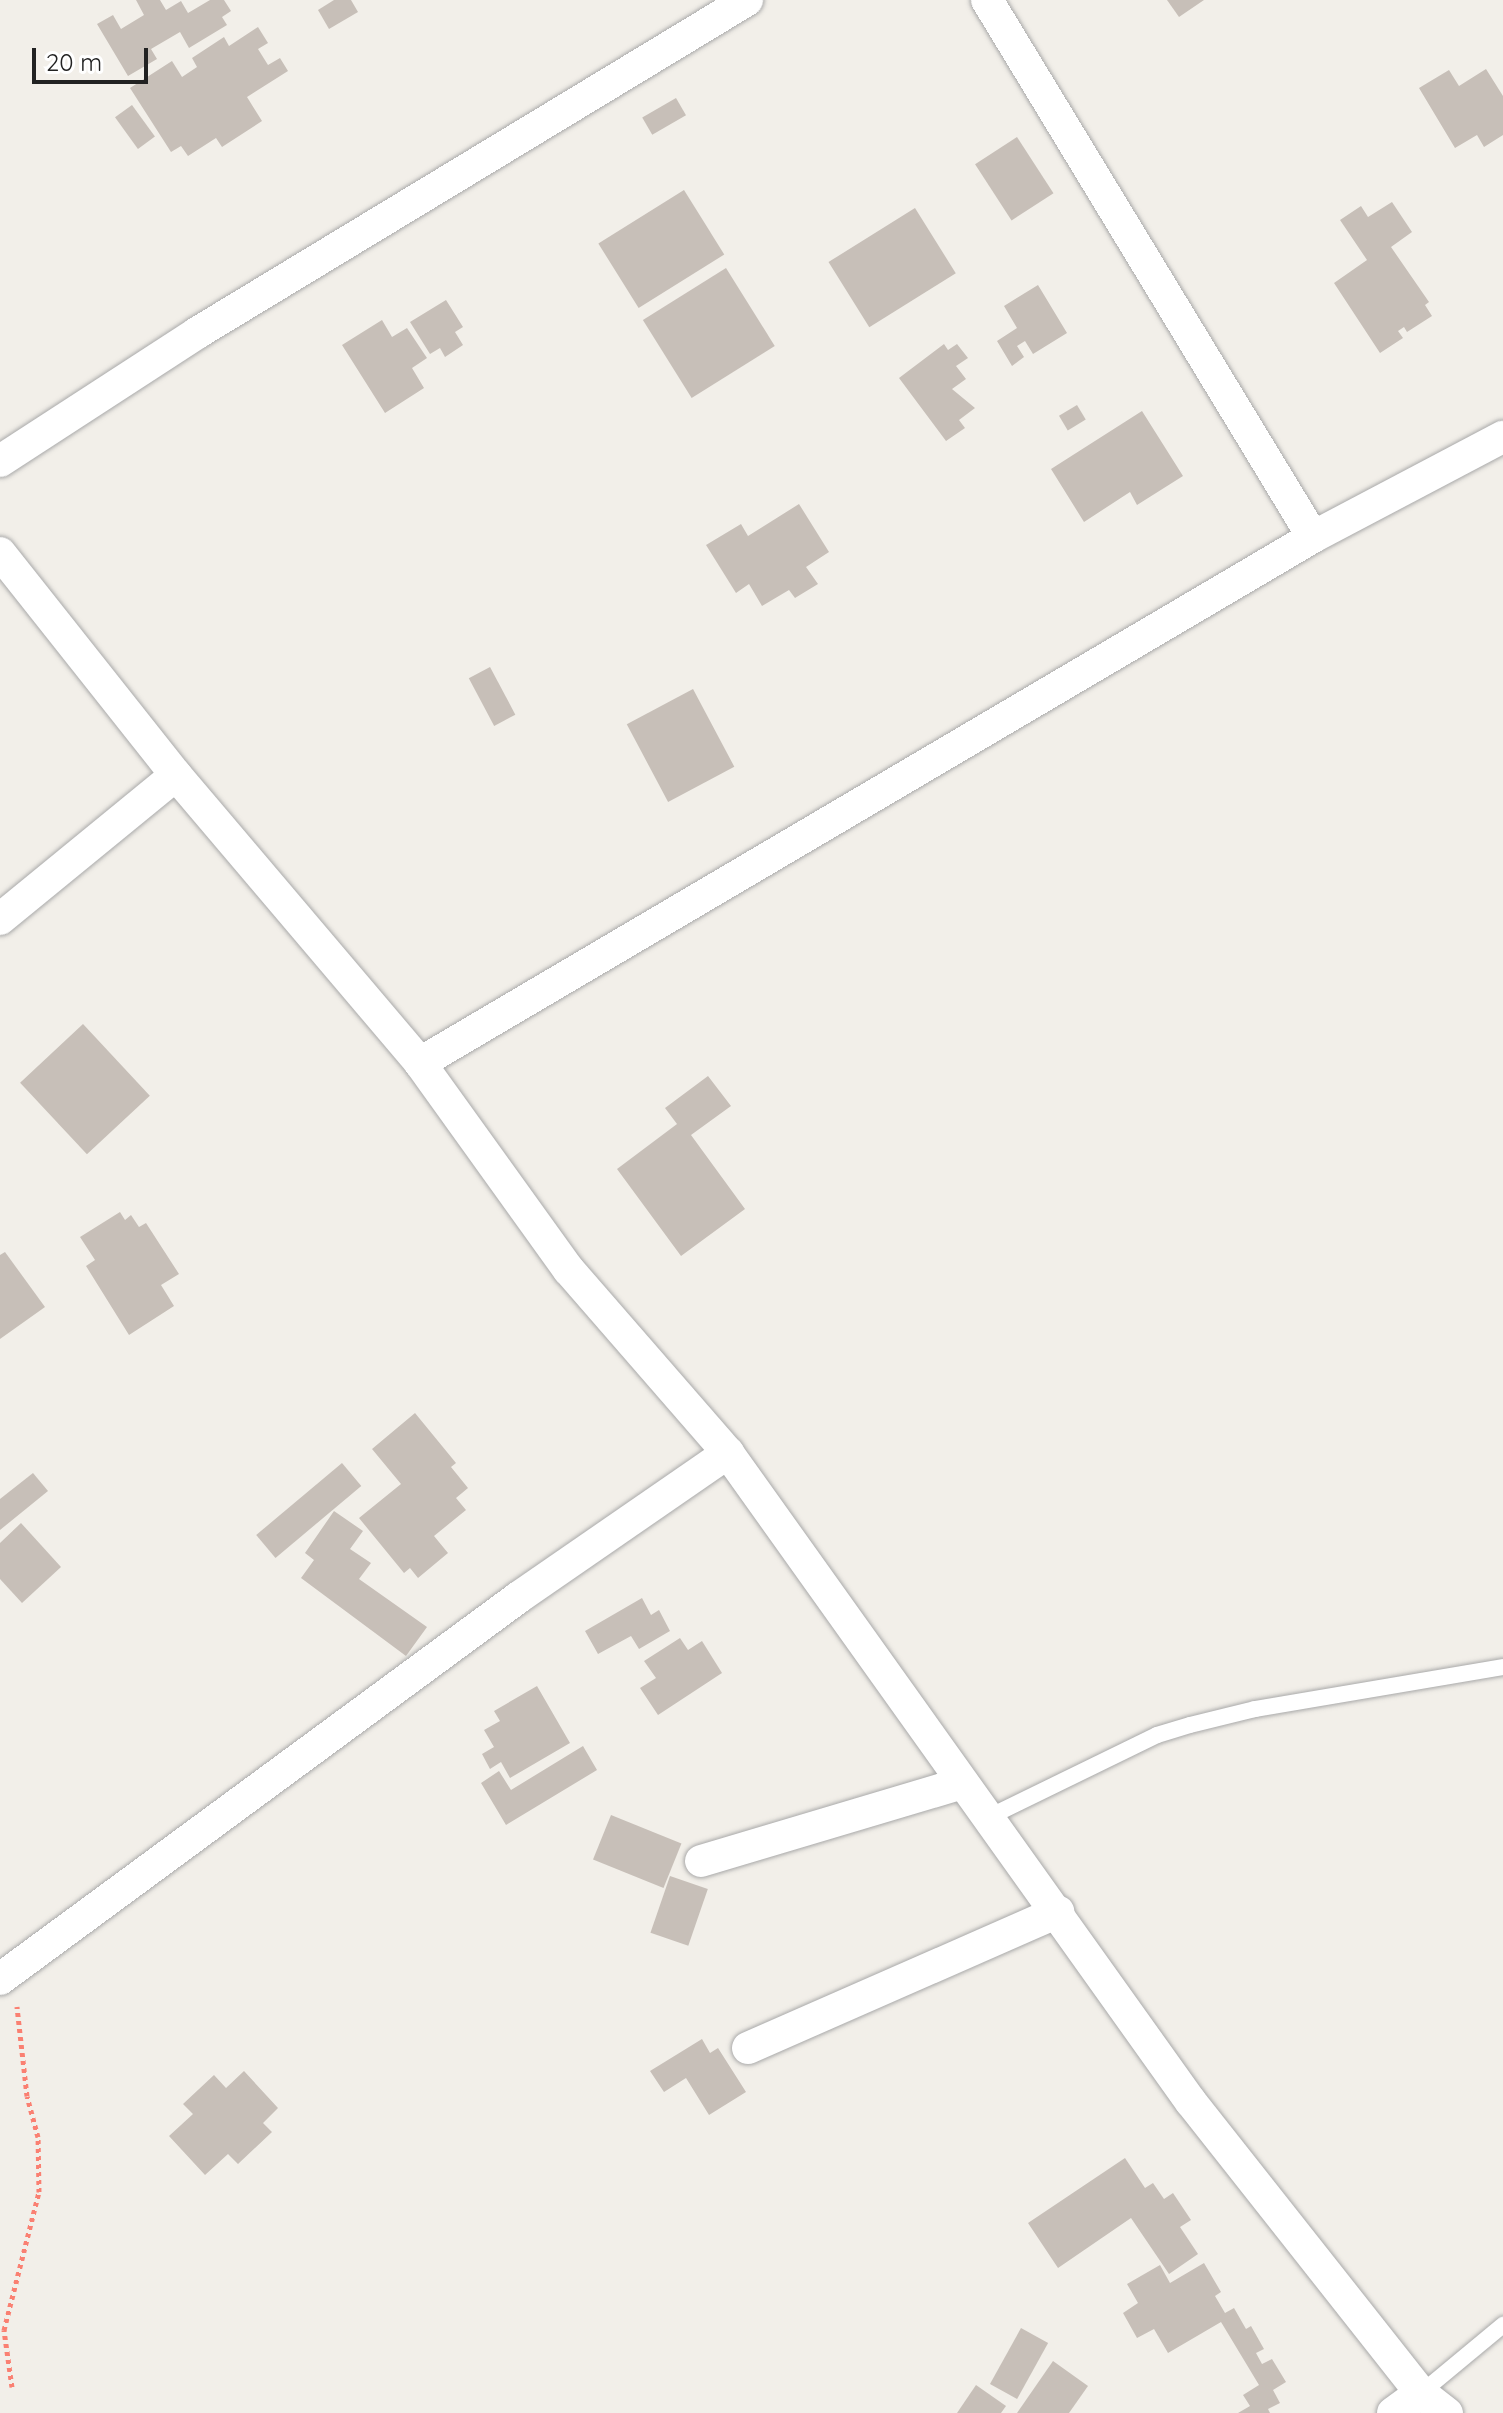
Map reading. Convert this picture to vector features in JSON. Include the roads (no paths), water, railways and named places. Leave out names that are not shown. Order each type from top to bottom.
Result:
[{"type":"street","points":[[0,461],[197,333],[747,0]]},
{"type":"street","points":[[987,0],[1313,537]]},
{"type":"street","points":[[420,1063],[1313,537],[1503,437]]},
{"type":"street","points":[[0,553],[176,775],[420,1063],[569,1270],[728,1453],[1191,2102],[1421,2393],[1447,2413]]},
{"type":"street","points":[[0,919],[176,775]]},
{"type":"street","points":[[6,1975],[530,1588],[728,1453]]},
{"type":"street","points":[[701,1861],[963,1783]]},
{"type":"street","points":[[748,2048],[1058,1912]]},
{"type":"street","points":[[1393,2413],[1421,2393]]},
{"type":"lane","points":[[989,1817],[1157,1735],[1190,1725],[1255,1709],[1503,1667]]},
{"type":"lane","points":[[1421,2393],[1503,2325]]}]
